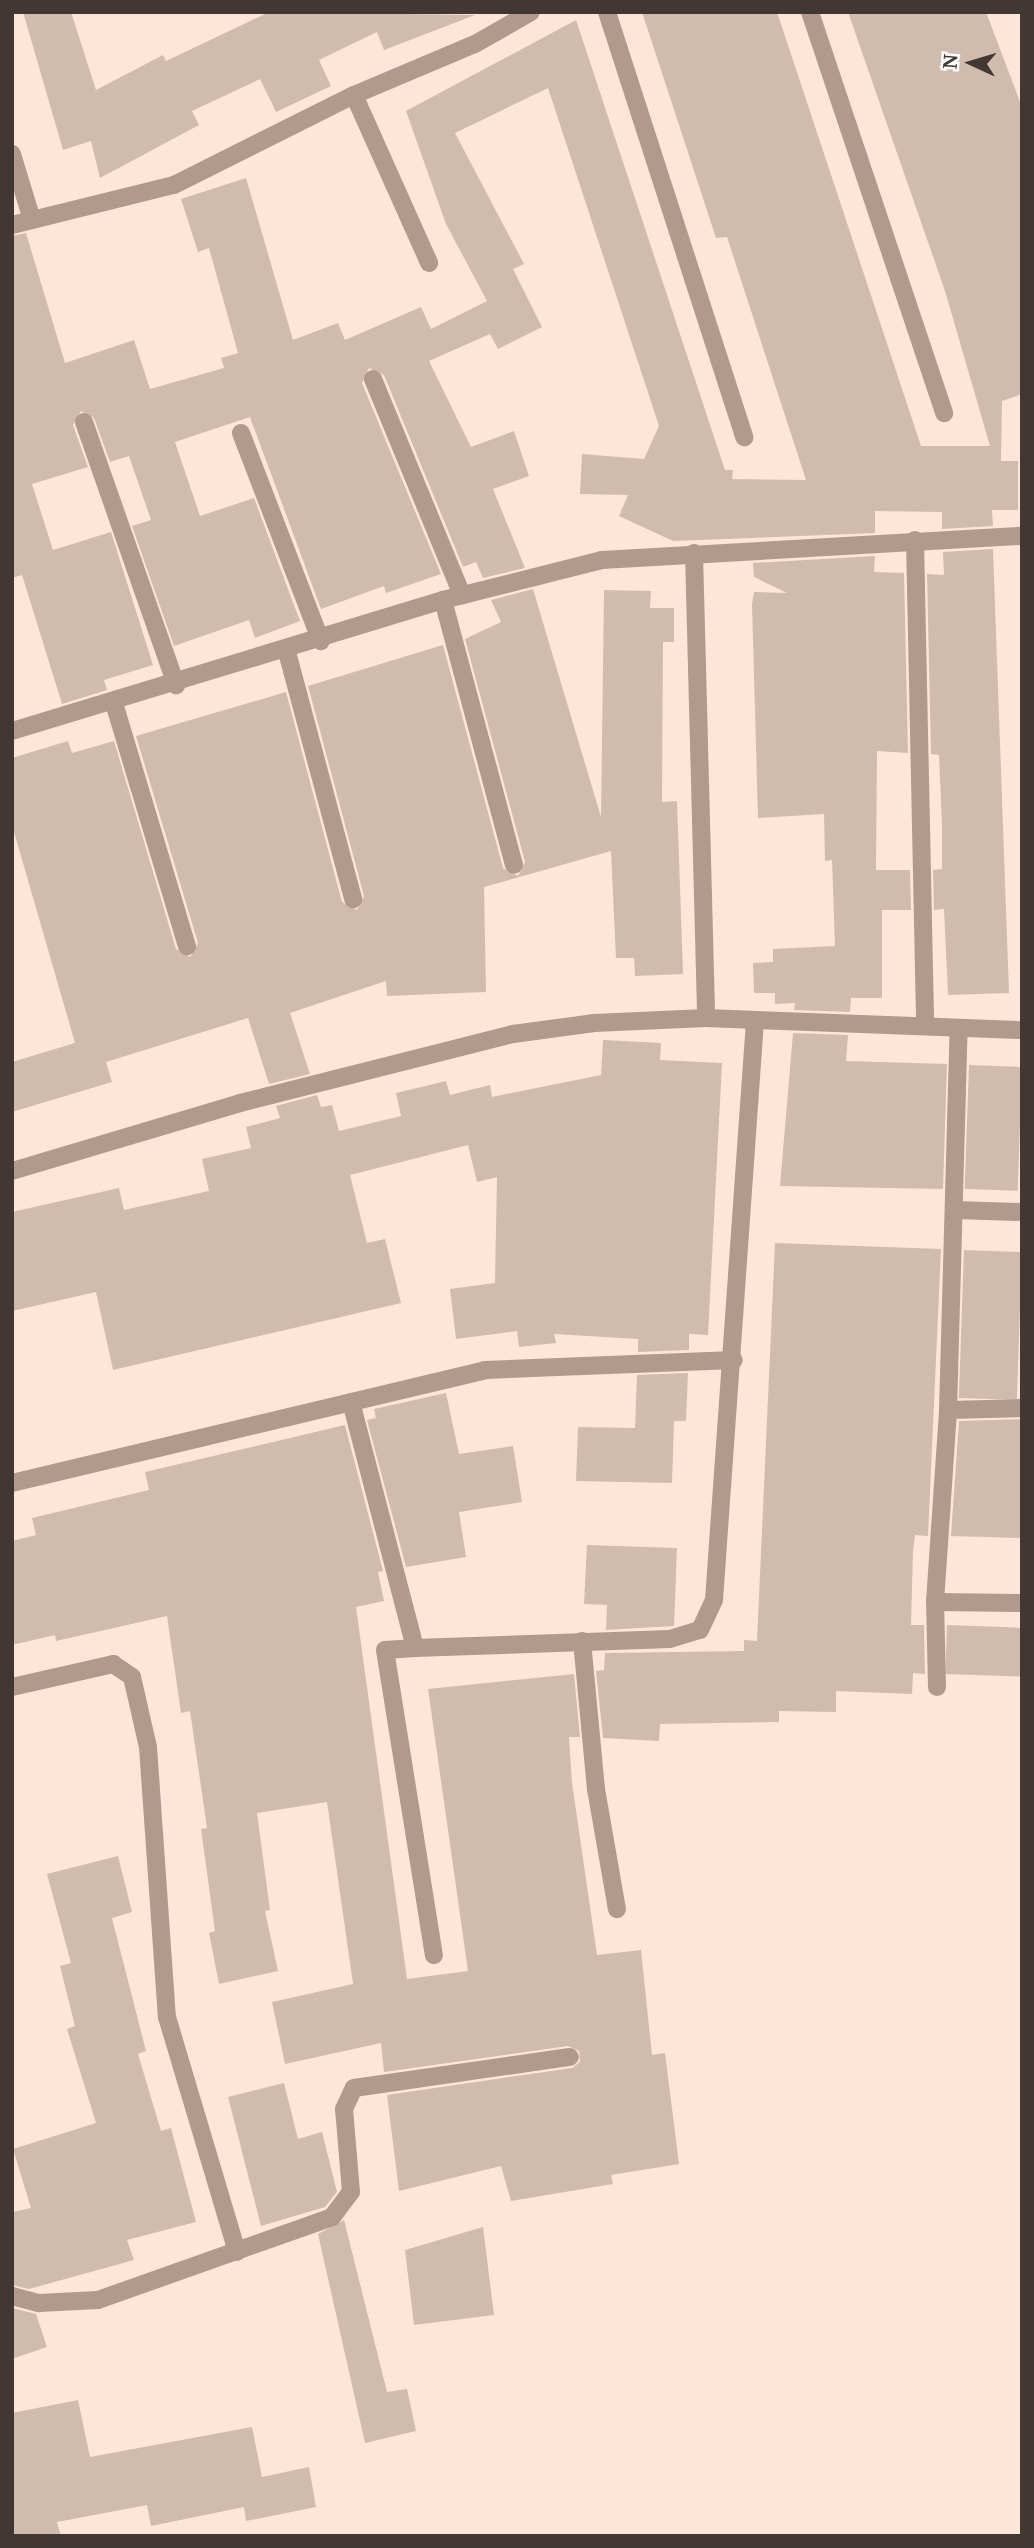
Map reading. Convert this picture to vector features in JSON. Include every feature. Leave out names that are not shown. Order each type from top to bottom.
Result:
[{"type":"street","points":[[12,225],[174,185],[354,95],[475,44],[531,12]]},
{"type":"street","points":[[607,12],[744,436]]},
{"type":"street","points":[[810,12],[944,413]]},
{"type":"street","points":[[354,95],[429,263]]},
{"type":"street","points":[[12,154],[32,220]]},
{"type":"street","points":[[373,379],[462,595]]},
{"type":"street","points":[[85,422],[176,685]]},
{"type":"street","points":[[241,433],[321,640]]},
{"type":"street","points":[[12,731],[287,652],[443,600],[601,560],[1022,536]]},
{"type":"street","points":[[915,540],[925,1025]]},
{"type":"street","points":[[694,553],[706,1018]]},
{"type":"street","points":[[443,600],[514,865]]},
{"type":"street","points":[[287,652],[353,900]]},
{"type":"street","points":[[114,703],[187,946]]},
{"type":"street","points":[[12,1171],[240,1103],[513,1034],[594,1023],[706,1018],[1022,1030]]},
{"type":"street","points":[[434,1955],[385,1650],[670,1639],[700,1630],[714,1600],[734,1360],[755,1021]]},
{"type":"street","points":[[937,1687],[935,1602],[948,1410],[959,1028]]},
{"type":"street","points":[[954,1210],[1022,1212]]},
{"type":"street","points":[[12,1483],[485,1370],[734,1360]]},
{"type":"street","points":[[351,1402],[415,1647]]},
{"type":"street","points":[[948,1410],[1022,1408]]},
{"type":"street","points":[[935,1602],[1022,1603]]},
{"type":"street","points":[[582,1641],[596,1788],[617,1909]]},
{"type":"street","points":[[12,1688],[114,1664],[132,1677],[150,1760],[167,2017],[237,2252]]},
{"type":"street","points":[[12,2296],[39,2303],[98,2300],[332,2217],[348,2202],[352,2167],[344,2109],[354,2088],[570,2057]]},
{"type":"building","points":[[23,12],[71,12],[96,90],[163,55],[166,61],[269,12],[475,15],[384,50],[377,32],[319,60],[331,86],[276,112],[260,79],[192,111],[199,125],[100,178],[91,141],[63,150]]},
{"type":"building","points":[[642,12],[777,12],[921,446],[990,446],[945,291],[848,12],[986,12],[1022,107],[1022,394],[1002,401],[1001,461],[1018,461],[1018,510],[992,510],[993,526],[942,529],[942,512],[875,511],[875,533],[673,541],[619,516],[628,495],[580,494],[582,454],[644,459],[659,426],[548,88],[455,133],[524,264],[513,269],[542,327],[498,349],[490,334],[429,361],[471,447],[514,431],[529,476],[493,489],[525,568],[483,578],[476,562],[463,567],[384,375],[369,368],[362,383],[441,574],[386,593],[384,586],[321,609],[250,417],[175,442],[200,516],[254,498],[300,621],[255,638],[249,620],[174,646],[132,526],[151,520],[129,456],[110,462],[94,418],[81,411],[73,425],[88,467],[32,484],[53,550],[111,532],[153,665],[104,680],[107,690],[62,704],[22,575],[12,578],[12,236],[26,233],[65,363],[134,340],[150,389],[224,368],[221,358],[238,353],[209,248],[198,252],[181,199],[246,178],[293,340],[338,323],[345,340],[421,307],[431,329],[487,301],[446,224],[406,111],[576,20],[725,470],[733,470],[732,479],[806,480],[727,237],[716,238]]},
{"type":"building","points":[[993,549],[1009,993],[948,995],[944,909],[934,910],[933,870],[942,869],[942,825],[939,755],[931,754],[927,574],[944,575],[943,552]]},
{"type":"building","points":[[875,556],[874,572],[904,573],[908,753],[877,751],[876,870],[910,870],[911,910],[882,910],[882,998],[851,998],[850,1012],[794,1010],[795,1003],[775,1004],[775,993],[754,993],[753,963],[773,962],[773,949],[835,946],[832,860],[825,861],[824,814],[758,818],[752,604],[754,592],[787,593],[754,577],[753,563]]},
{"type":"building","points":[[533,589],[601,817],[604,590],[651,591],[650,608],[674,608],[674,642],[663,642],[662,802],[677,801],[683,974],[635,976],[634,958],[616,958],[611,851],[484,887],[486,992],[387,996],[386,981],[290,1013],[310,1074],[269,1084],[248,1018],[106,1062],[112,1082],[12,1112],[12,1062],[75,1043],[12,825],[12,758],[68,741],[72,753],[114,741],[176,949],[190,957],[198,943],[136,736],[286,692],[342,902],[357,910],[364,896],[308,686],[443,645],[503,868],[518,876],[525,862],[465,639],[501,622],[491,600]]},
{"type":"building","points":[[793,1033],[848,1035],[846,1061],[947,1064],[943,1189],[780,1186]]},
{"type":"building","points":[[603,1040],[661,1043],[660,1060],[722,1063],[708,1335],[689,1334],[689,1350],[638,1352],[638,1339],[554,1334],[556,1343],[519,1347],[517,1331],[456,1339],[450,1289],[495,1283],[497,1177],[477,1182],[468,1145],[350,1175],[367,1243],[385,1239],[401,1303],[113,1370],[96,1292],[12,1311],[12,1212],[119,1188],[124,1210],[209,1191],[202,1159],[251,1148],[246,1127],[280,1118],[276,1106],[317,1095],[321,1107],[332,1105],[339,1131],[401,1116],[396,1093],[446,1081],[450,1095],[490,1085],[492,1097],[601,1075]]},
{"type":"building","points":[[969,1065],[1022,1067],[1018,1191],[965,1189]]},
{"type":"building","points":[[775,1243],[941,1249],[928,1536],[915,1535],[913,1551],[911,1625],[924,1625],[925,1674],[913,1673],[912,1694],[836,1691],[836,1712],[779,1711],[779,1722],[660,1724],[659,1741],[603,1738],[596,1671],[604,1670],[605,1653],[744,1651],[744,1640],[757,1641]]},
{"type":"building","points":[[964,1250],[1022,1252],[1017,1400],[959,1398]]},
{"type":"building","points":[[688,1373],[686,1421],[674,1421],[672,1483],[576,1481],[578,1427],[635,1428],[637,1375]]},
{"type":"building","points":[[446,1393],[459,1454],[513,1446],[522,1502],[459,1512],[466,1557],[406,1567],[367,1420],[376,1418],[374,1409]]},
{"type":"building","points":[[1022,1419],[1022,1538],[951,1536],[959,1421]]},
{"type":"building","points":[[345,1425],[383,1571],[378,1572],[384,1601],[356,1607],[407,1979],[468,1971],[428,1689],[574,1674],[580,1737],[569,1737],[572,1783],[597,1955],[641,1950],[652,2055],[665,2053],[679,2164],[611,2175],[613,2184],[511,2201],[501,2166],[399,2191],[387,2095],[572,2068],[580,2062],[579,2051],[568,2046],[384,2072],[381,2043],[285,2064],[272,2002],[353,1984],[327,1802],[257,1813],[270,1910],[265,1911],[278,1971],[219,1984],[209,1933],[215,1931],[201,1829],[207,1828],[190,1711],[181,1713],[167,1616],[56,1641],[55,1635],[12,1645],[12,1541],[36,1535],[32,1518],[149,1490],[145,1472]]},
{"type":"building","points":[[587,1545],[677,1548],[674,1626],[606,1630],[607,1605],[584,1604]]},
{"type":"building","points":[[947,1625],[1022,1628],[1020,1677],[945,1674]]},
{"type":"building","points":[[118,1856],[132,1912],[112,1918],[146,2051],[138,2054],[161,2131],[171,2128],[196,2222],[127,2240],[134,2260],[29,2289],[12,2285],[12,2212],[31,2208],[13,2149],[96,2123],[67,2029],[75,2026],[60,1966],[71,1963],[47,1874]]},
{"type":"building","points":[[284,2083],[298,2139],[322,2132],[337,2192],[325,2207],[261,2226],[228,2097]]},
{"type":"building","points":[[344,2220],[387,2392],[407,2389],[416,2431],[365,2443],[318,2234]]},
{"type":"building","points":[[483,2227],[494,2315],[414,2325],[405,2250]]},
{"type":"building","points":[[12,2308],[36,2314],[47,2347],[12,2359]]},
{"type":"building","points":[[78,2400],[90,2457],[252,2427],[262,2477],[309,2467],[316,2507],[246,2521],[244,2507],[151,2526],[147,2505],[57,2522],[61,2536],[12,2536],[12,2413]]}]
